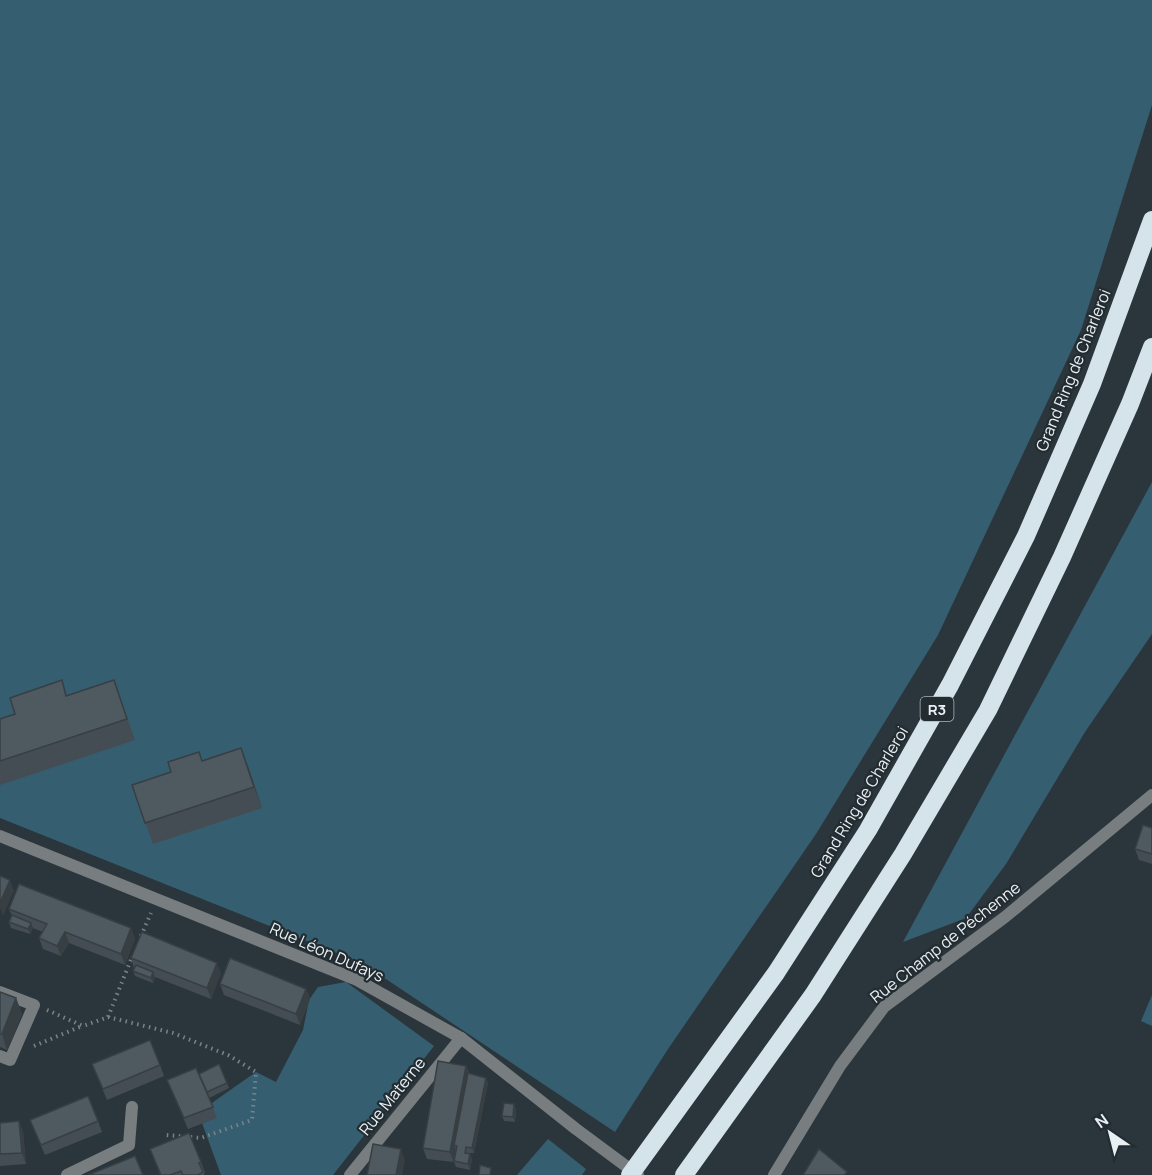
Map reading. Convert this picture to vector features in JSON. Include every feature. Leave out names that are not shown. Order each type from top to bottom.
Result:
[{"type":"highway","name":"Grand Ring de Charleroi","points":[[630,1175],[782,964],[868,830],[950,685],[1030,525],[1092,384],[1152,220]]},
{"type":"highway","name":"R3","points":[[684,1175],[813,994],[903,854],[988,710],[1062,557],[1130,404],[1152,347]]},
{"type":"street","name":"Rue Champ de Péchenne","points":[[774,1175],[840,1066],[884,1007],[1005,917],[1152,795]]},
{"type":"street","name":"Rue Léon Dufays","points":[[0,836],[357,980],[461,1038],[576,1129],[639,1175]]},
{"type":"street","points":[[0,992],[34,1005],[6,1055]]},
{"type":"street","name":"Rue Materne","points":[[350,1175],[461,1038]]},
{"type":"street","points":[[67,1175],[129,1145],[132,1107]]},
{"type":"path","points":[[139,941],[158,899]]},
{"type":"path","points":[[108,1017],[135,952]]},
{"type":"path","points":[[34,1005],[83,1026]]},
{"type":"path","points":[[6,1055],[108,1017],[173,1033],[228,1055],[256,1072],[252,1120],[201,1138],[166,1135]]},
{"type":"shaded area","points":[[0,0],[1152,0],[1152,105],[1081,330],[938,635],[816,834],[668,1049],[615,1132],[362,963],[0,818]]},
{"type":"shaded area","points":[[1152,482],[1152,634],[1085,732],[1006,864],[966,918],[903,942]]},
{"type":"shaded area","points":[[346,982],[434,1046],[333,1175],[221,1175],[202,1123],[211,1104],[256,1072],[276,1082],[303,1030],[309,1000],[318,987]]},
{"type":"shaded area","points":[[1152,995],[1152,1026],[1141,1021]]},
{"type":"shaded area","points":[[548,1139],[586,1169],[582,1175],[517,1175]]},
{"type":"building","points":[[62,680],[66,696],[114,680],[127,719],[0,761],[0,719],[15,714],[10,698]]},
{"type":"building","points":[[241,748],[254,787],[145,823],[132,785],[171,772],[168,762],[199,752],[202,761]]},
{"type":"building","points":[[1143,825],[1152,828],[1152,854],[1135,849]]},
{"type":"building","points":[[0,876],[10,880],[0,903]]},
{"type":"building","points":[[19,884],[131,928],[121,954],[65,932],[57,946],[39,938],[47,924],[9,909]]},
{"type":"building","points":[[12,915],[31,923],[28,929],[9,922]]},
{"type":"building","points":[[142,932],[217,963],[207,988],[131,958]]},
{"type":"building","points":[[230,958],[306,989],[296,1014],[220,984]]},
{"type":"building","points":[[136,965],[153,972],[151,978],[133,971]]},
{"type":"building","points":[[0,992],[16,998],[2,1034],[0,1034]]},
{"type":"building","points":[[150,1040],[160,1065],[103,1089],[92,1064]]},
{"type":"building","points":[[438,1061],[466,1066],[450,1152],[423,1148]]},
{"type":"building","points":[[219,1064],[227,1083],[207,1092],[199,1074]]},
{"type":"building","points":[[196,1068],[213,1107],[184,1118],[167,1080]]},
{"type":"building","points":[[468,1073],[486,1078],[472,1148],[466,1147],[465,1153],[470,1154],[468,1164],[454,1161],[457,1146],[454,1145]]},
{"type":"building","points":[[88,1096],[98,1121],[41,1145],[30,1120]]},
{"type":"building","points":[[504,1103],[514,1104],[513,1117],[502,1116]]},
{"type":"building","points":[[19,1121],[22,1153],[0,1154],[0,1123]]},
{"type":"building","points":[[189,1133],[203,1172],[198,1175],[183,1175],[181,1171],[161,1175],[150,1149]]},
{"type":"building","points":[[373,1144],[401,1149],[396,1175],[367,1175]]},
{"type":"building","points":[[819,1149],[847,1172],[844,1175],[803,1175]]},
{"type":"building","points":[[135,1156],[143,1175],[88,1175]]},
{"type":"building","points":[[480,1165],[491,1168],[490,1175],[479,1175]]}]
